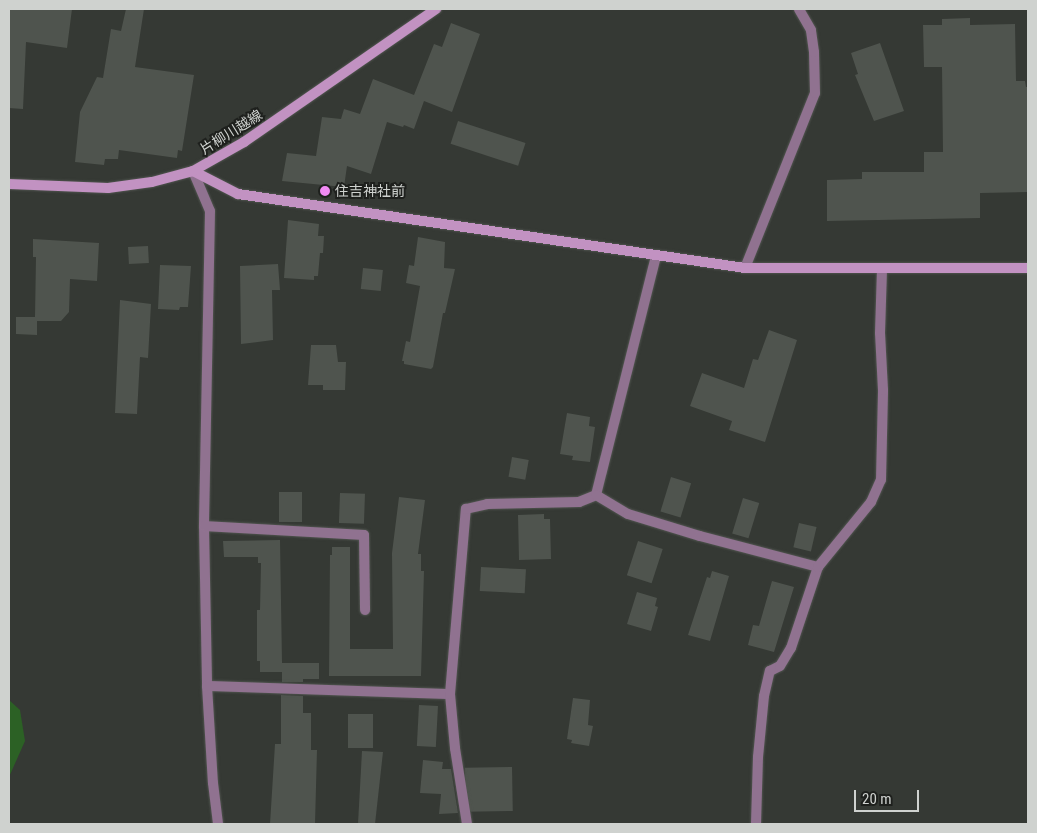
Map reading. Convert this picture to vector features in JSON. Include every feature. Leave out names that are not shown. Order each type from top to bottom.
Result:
[{"type":"street","name":"片柳川越線","points":[[9,184],[108,188],[152,182],[193,170],[244,142],[436,9]]},
{"type":"street","points":[[745,268],[815,93],[814,52],[811,30],[799,9]]},
{"type":"street","points":[[193,170],[238,194],[745,268],[882,270],[1028,268]]},
{"type":"street","points":[[193,170],[210,211],[204,526],[207,686],[212,783],[218,824]]},
{"type":"street","points":[[596,495],[656,256]]},
{"type":"street","points":[[756,824],[758,757],[764,696],[770,672],[780,666],[791,648],[818,567],[871,502],[881,480],[883,390],[880,333],[882,270]]},
{"type":"street","points":[[596,495],[628,514],[700,536],[818,567]]},
{"type":"street","points":[[467,824],[455,748],[450,694],[466,509],[487,504],[579,502],[596,495]]},
{"type":"street","points":[[204,526],[364,535],[365,610]]},
{"type":"street","points":[[207,686],[450,694]]},
{"type":"green space","points":[[9,700],[20,710],[25,741],[9,777]]},
{"type":"building","points":[[9,9],[72,9],[67,48],[26,42],[23,109],[9,108]]},
{"type":"building","points":[[126,9],[144,9],[135,67],[194,75],[182,151],[178,150],[177,158],[119,150],[118,159],[105,159],[104,165],[75,162],[80,112],[97,77],[103,78],[111,29],[121,31]]},
{"type":"building","points":[[970,18],[970,25],[1015,24],[1016,81],[1025,81],[1026,87],[1028,87],[1028,192],[980,193],[980,218],[827,221],[827,180],[862,179],[862,172],[924,172],[924,152],[943,152],[942,67],[924,67],[923,25],[942,25],[942,19]]},
{"type":"building","points":[[451,23],[480,34],[452,112],[424,101],[414,129],[387,122],[371,174],[347,166],[344,187],[282,181],[287,153],[316,156],[322,117],[341,119],[344,109],[360,114],[373,79],[414,95],[434,44],[442,47]]},
{"type":"building","points":[[880,43],[904,111],[874,121],[855,75],[858,74],[851,53]]},
{"type":"building","points":[[458,121],[526,143],[518,166],[451,144]]},
{"type":"building","points":[[288,220],[319,224],[318,236],[324,236],[323,253],[320,253],[318,276],[314,276],[314,280],[284,278]]},
{"type":"building","points":[[418,237],[445,242],[444,268],[455,269],[431,369],[404,364],[404,361],[402,361],[406,341],[410,342],[420,286],[406,283],[409,265],[414,266]]},
{"type":"building","points":[[33,239],[99,243],[97,281],[70,279],[69,312],[61,321],[37,321],[37,335],[16,334],[16,317],[35,317],[36,257],[33,257]]},
{"type":"building","points":[[148,246],[149,263],[129,264],[128,247]]},
{"type":"building","points":[[278,264],[280,290],[272,290],[273,340],[241,344],[240,266]]},
{"type":"building","points":[[160,265],[191,266],[188,307],[180,307],[179,310],[158,309]]},
{"type":"building","points":[[363,268],[383,270],[381,291],[361,289]]},
{"type":"building","points":[[120,300],[151,304],[148,358],[140,357],[137,414],[115,413]]},
{"type":"building","points":[[769,330],[797,340],[765,442],[729,430],[732,421],[690,406],[702,373],[744,388],[753,359],[758,360]]},
{"type":"building","points":[[311,345],[336,345],[338,362],[346,362],[345,390],[323,390],[323,385],[308,385]]},
{"type":"building","points":[[567,413],[590,417],[589,426],[595,427],[590,462],[572,460],[573,456],[560,454]]},
{"type":"building","points":[[512,457],[529,460],[525,480],[509,477]]},
{"type":"building","points":[[671,477],[691,483],[681,518],[660,511]]},
{"type":"building","points":[[279,492],[302,492],[302,522],[279,522]]},
{"type":"building","points":[[340,493],[365,494],[364,524],[339,523]]},
{"type":"building","points":[[399,497],[425,500],[418,554],[421,554],[421,571],[424,571],[421,676],[329,676],[330,555],[332,555],[332,547],[350,547],[350,649],[393,649],[392,553]]},
{"type":"building","points":[[743,498],[759,503],[748,538],[732,533]]},
{"type":"building","points":[[544,514],[544,519],[550,519],[551,559],[519,560],[518,515]]},
{"type":"building","points":[[799,523],[817,527],[811,551],[793,547]]},
{"type":"building","points":[[280,540],[282,663],[319,663],[319,679],[303,679],[303,682],[282,682],[282,672],[260,672],[260,661],[257,661],[257,610],[260,610],[261,563],[258,563],[258,557],[224,557],[223,541]]},
{"type":"building","points":[[638,541],[663,549],[652,583],[627,575]]},
{"type":"building","points":[[481,567],[526,569],[525,593],[480,591]]},
{"type":"building","points":[[712,571],[729,576],[710,641],[688,635],[707,577],[710,578]]},
{"type":"building","points":[[772,581],[794,587],[774,652],[748,645],[753,625],[759,626]]},
{"type":"building","points":[[637,592],[657,598],[655,606],[658,607],[651,631],[627,624]]},
{"type":"building","points":[[281,695],[303,696],[303,713],[311,713],[311,750],[317,750],[315,824],[270,824],[275,744],[281,744]]},
{"type":"building","points":[[573,698],[590,700],[588,725],[593,726],[589,746],[571,743],[572,740],[567,739]]},
{"type":"building","points":[[419,705],[438,706],[436,747],[417,746]]},
{"type":"building","points":[[348,714],[373,714],[373,748],[348,748]]},
{"type":"building","points":[[362,751],[383,752],[375,824],[358,824]]},
{"type":"building","points":[[423,760],[443,762],[442,769],[451,769],[458,813],[439,814],[441,794],[420,793]]},
{"type":"building","points":[[512,767],[513,811],[466,812],[465,768]]},
{"type":"place","name":"住吉神社前","points":[[325,191]]}]
